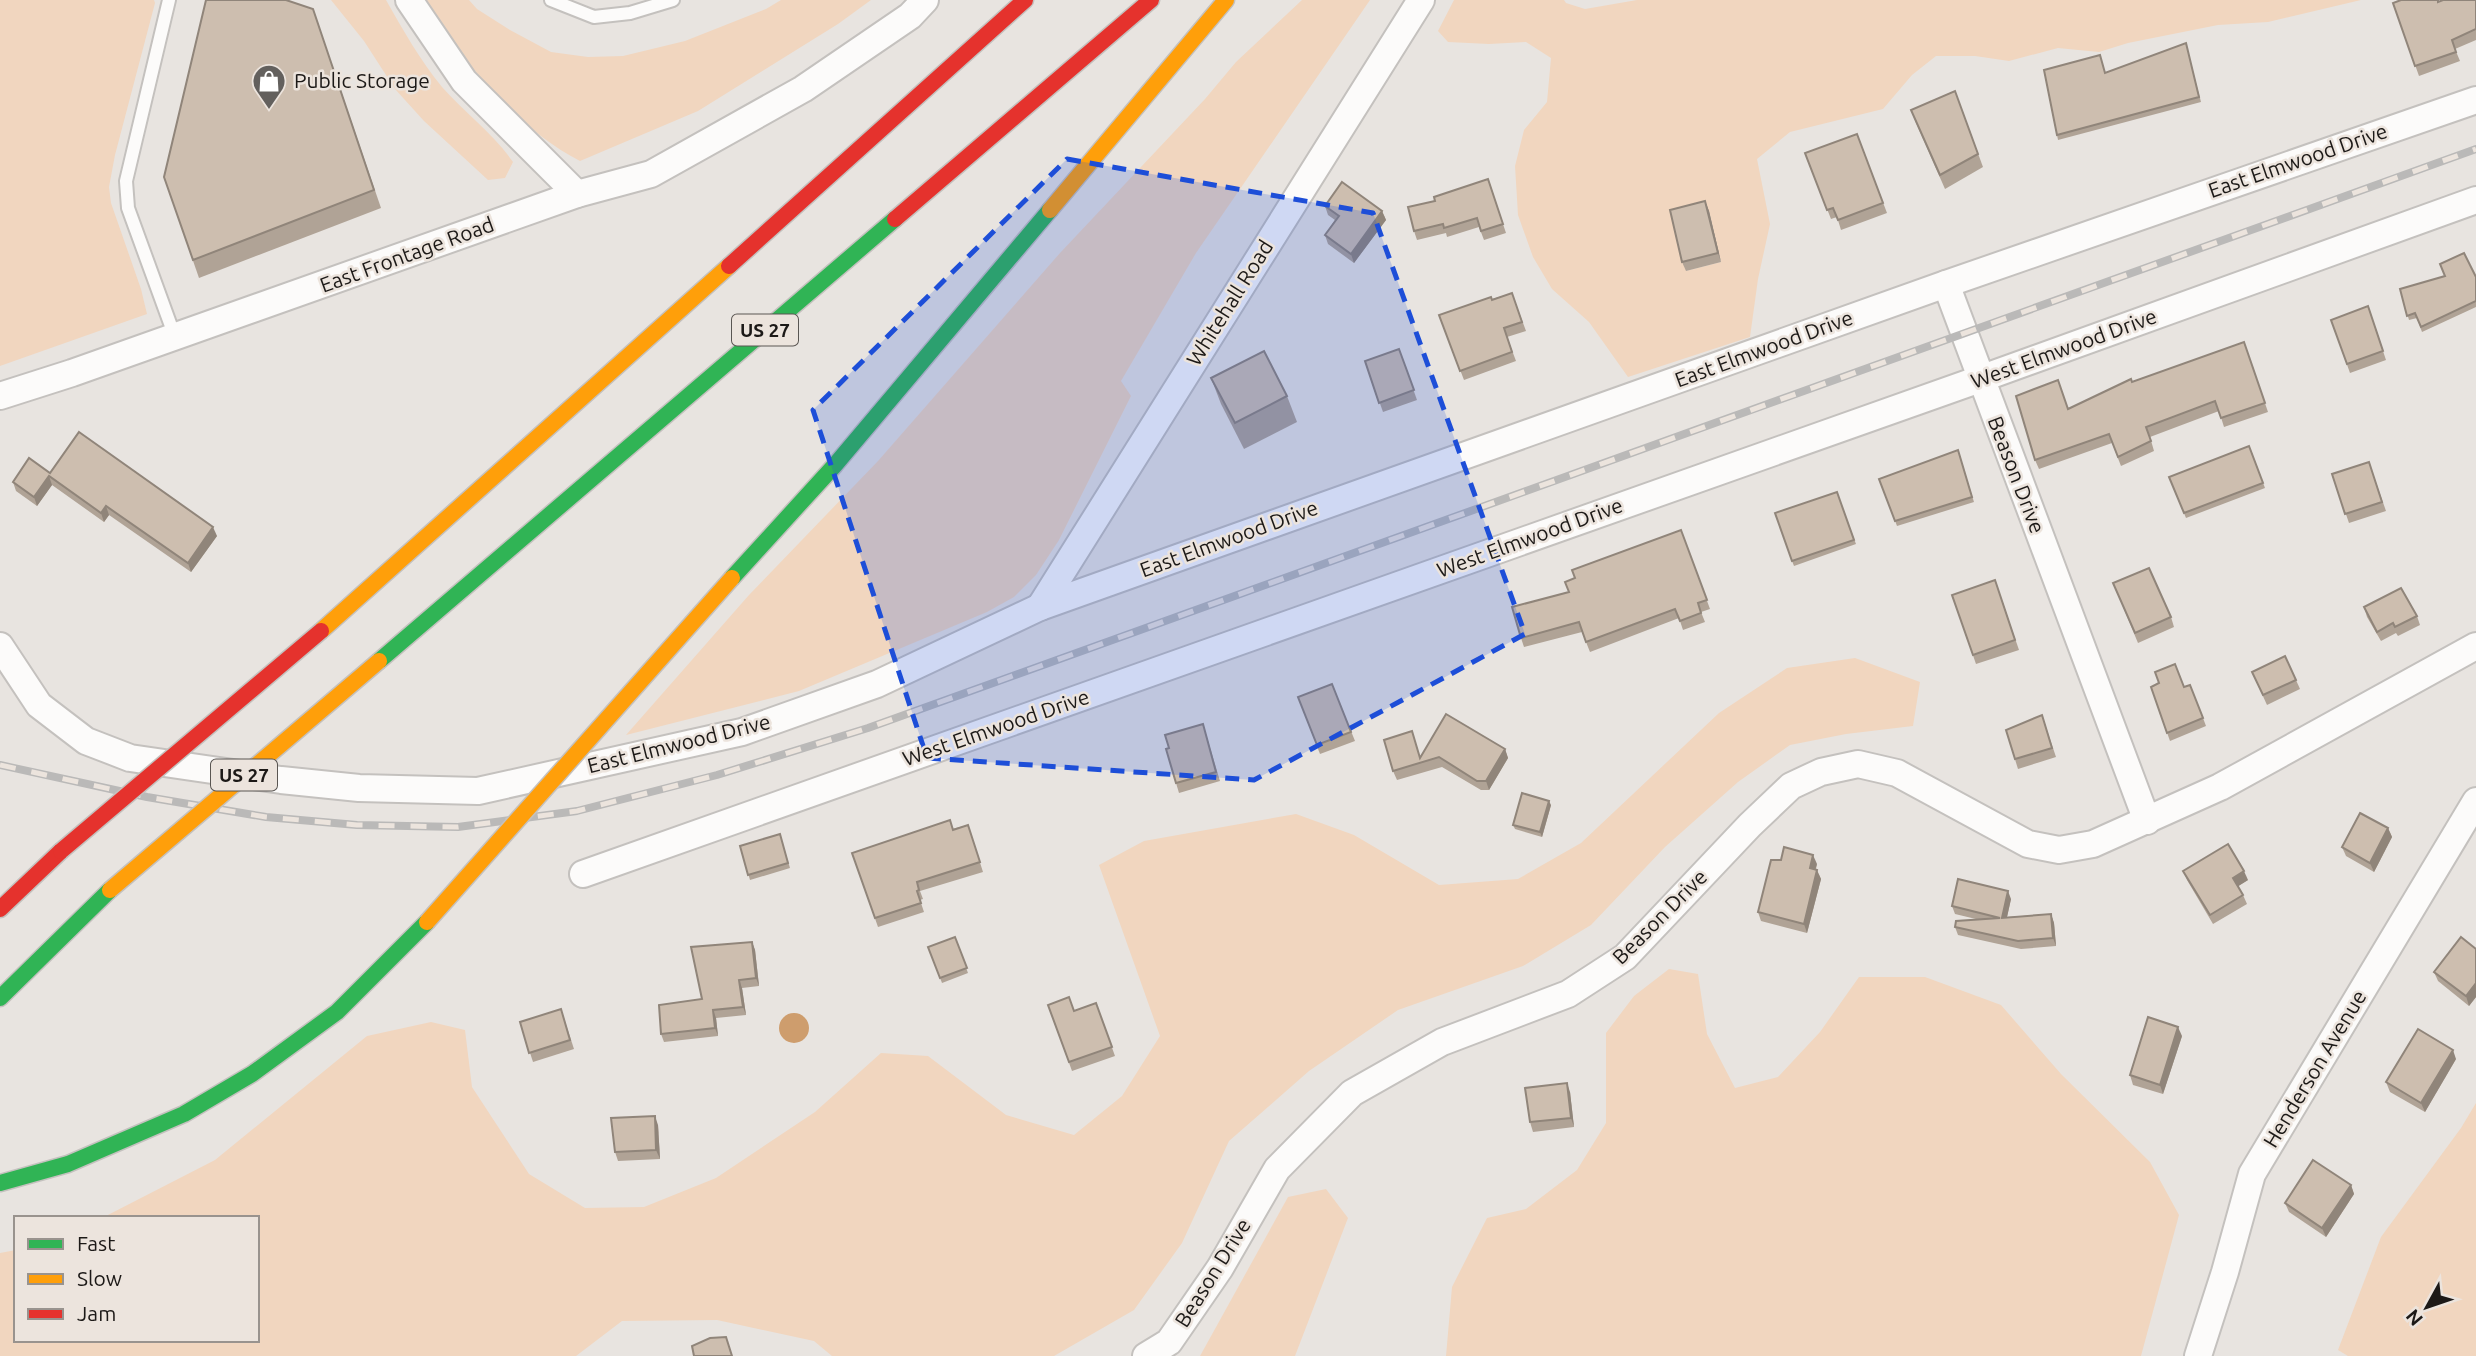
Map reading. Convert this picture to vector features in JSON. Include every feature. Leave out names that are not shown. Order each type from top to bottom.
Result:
[{"type":"highway","name":"US 27","points":[[0,909],[61,851],[321,631],[1025,0]]},
{"type":"highway","name":"US 27","points":[[0,998],[110,890],[1150,0]]},
{"type":"highway","points":[[0,1183],[68,1164],[184,1114],[252,1074],[337,1012],[427,922],[835,464],[1226,0]]},
{"type":"highway","points":[[12,873],[61,851]]},
{"type":"street","points":[[409,0],[464,81],[577,194]]},
{"type":"street","name":"East Frontage Road","points":[[0,396],[577,194],[651,174],[803,89],[909,16],[925,0]]},
{"type":"street","name":"Whitehall Road","points":[[1040,607],[1420,0]]},
{"type":"street","name":"East Elmwood Drive","points":[[0,646],[39,705],[86,740],[130,758],[281,780],[359,788],[478,791],[742,732],[877,684],[1040,607],[1946,284],[2476,100]]},
{"type":"street","name":"West Elmwood Drive","points":[[583,874],[1980,379],[2476,200]]},
{"type":"street","name":"Beason Drive","points":[[1946,284],[2147,821]]},
{"type":"street","name":"Beason Drive","points":[[1146,1356],[1169,1342],[1220,1268],[1277,1169],[1352,1093],[1442,1042],[1568,994],[1625,957],[1750,825],[1791,786],[1821,772],[1858,764],[1898,772],[2028,844],[2059,850],[2093,844],[2220,787],[2476,646]]},
{"type":"street","name":"Henderson Avenue","points":[[2198,1356],[2252,1174],[2476,802]]},
{"type":"lane","points":[[169,0],[126,181],[128,208],[174,337]]},
{"type":"lane","points":[[551,0],[594,18],[630,13],[673,0]]},
{"type":"highlighted area","points":[[1067,159],[1373,213],[1525,634],[1254,780],[927,758],[813,410]]},
{"type":"shaded area","points":[[0,0],[154,0],[155,3],[109,187],[111,203],[147,314],[0,366]]},
{"type":"shaded area","points":[[331,0],[386,0],[419,56],[442,87],[497,142],[513,162],[505,178],[488,180],[424,121],[395,89],[364,41]]},
{"type":"shaded area","points":[[424,0],[469,0],[477,9],[510,30],[551,52],[588,57],[623,56],[685,41],[766,9],[781,0],[871,0],[838,24],[698,111],[580,161],[534,131],[492,91],[455,46]]},
{"type":"shaded area","points":[[1302,0],[1370,0],[1196,253],[1121,381],[1131,396],[1059,540],[1036,575],[1014,597],[987,612],[799,691],[626,735],[749,595],[878,461],[1060,253],[1205,99],[1236,62]]},
{"type":"shaded area","points":[[1454,0],[1564,0],[1585,9],[1637,0],[2361,0],[2268,22],[2218,25],[2128,43],[2099,52],[2058,48],[2009,61],[1975,56],[1936,56],[1912,75],[1883,109],[1790,132],[1757,159],[1770,224],[1758,279],[1750,337],[1628,377],[1589,322],[1552,289],[1533,257],[1518,215],[1515,166],[1524,130],[1547,102],[1551,58],[1526,42],[1448,42],[1438,31]],"holes":[[[1709,211],[1721,262],[1686,271]]]},
{"type":"shaded area","points":[[1855,658],[1920,682],[1913,726],[1846,734],[1790,745],[1738,782],[1665,847],[1591,925],[1523,966],[1398,1010],[1309,1071],[1229,1141],[1182,1243],[1134,1310],[1054,1356],[832,1356],[814,1341],[717,1320],[622,1321],[576,1356],[0,1356],[0,1253],[14,1250],[14,1342],[259,1342],[259,1216],[106,1216],[215,1160],[367,1036],[431,1022],[465,1030],[472,1087],[529,1174],[585,1208],[644,1207],[716,1178],[815,1112],[881,1053],[928,1056],[1006,1115],[1074,1135],[1122,1096],[1160,1036],[1099,865],[1144,841],[1296,814],[1354,835],[1439,885],[1518,879],[1581,843],[1719,713],[1787,668]]},
{"type":"shaded area","points":[[1669,969],[1698,974],[1707,1034],[1735,1088],[1778,1077],[1820,1032],[1859,977],[1925,977],[2001,1005],[2061,1074],[2150,1162],[2179,1215],[2141,1356],[1446,1356],[1452,1287],[1487,1218],[1526,1209],[1577,1170],[1606,1123],[1606,1033],[1634,996]]},
{"type":"shaded area","points":[[794,1013],[805,1017],[809,1028],[805,1039],[794,1043],[783,1039],[779,1028],[783,1017]]},
{"type":"shaded area","points":[[2476,1103],[2476,1356],[2348,1356],[2338,1350],[2381,1237],[2461,1128]]},
{"type":"shaded area","points":[[1326,1189],[1348,1218],[1295,1356],[1200,1356],[1288,1197]]},
{"type":"building","name":"Public Storage","points":[[206,0],[286,0],[313,9],[374,190],[193,260],[164,177]]},
{"type":"building","points":[[2401,0],[2476,0],[2476,29],[2452,40],[2456,52],[2415,66],[2393,3]]},
{"type":"building","points":[[2186,43],[2199,97],[2057,135],[2044,70],[2100,55],[2105,73]]},
{"type":"building","points":[[1955,91],[1978,154],[1940,175],[1911,110]]},
{"type":"building","points":[[1857,134],[1883,203],[1838,220],[1833,208],[1827,210],[1805,153]]},
{"type":"building","points":[[1488,179],[1503,224],[1481,231],[1477,218],[1444,228],[1443,224],[1414,231],[1408,207],[1435,201],[1434,197]]},
{"type":"building","points":[[1342,182],[1382,211],[1351,254],[1325,235],[1339,216],[1325,206]]},
{"type":"building","points":[[1705,201],[1718,253],[1682,262],[1670,210]]},
{"type":"building","points":[[2464,253],[2476,277],[2476,301],[2421,327],[2415,313],[2407,316],[2400,289],[2445,276],[2440,264]]},
{"type":"building","points":[[1512,293],[1522,322],[1504,328],[1512,352],[1460,371],[1439,315],[1491,297],[1492,300]]},
{"type":"building","points":[[2368,306],[2383,351],[2347,364],[2331,320]]},
{"type":"building","points":[[2244,342],[2265,403],[2221,418],[2215,401],[2146,427],[2151,441],[2118,457],[2109,434],[2035,460],[2016,396],[2058,380],[2068,409],[2131,379],[2132,382]]},
{"type":"building","points":[[1399,349],[1414,390],[1379,403],[1365,361]]},
{"type":"building","points":[[1264,351],[1287,396],[1235,423],[1211,378]]},
{"type":"building","points":[[79,432],[213,527],[188,563],[106,506],[101,513],[49,476],[34,497],[13,482],[29,458],[50,473]]},
{"type":"building","points":[[2249,446],[2263,483],[2184,513],[2169,477]]},
{"type":"building","points":[[1958,450],[1972,497],[1895,521],[1879,479]]},
{"type":"building","points":[[2369,462],[2382,502],[2345,514],[2332,474]]},
{"type":"building","points":[[1837,492],[1854,540],[1792,561],[1775,513]]},
{"type":"building","points":[[1681,530],[1707,600],[1698,603],[1701,613],[1680,621],[1675,609],[1586,642],[1579,622],[1521,638],[1512,607],[1569,592],[1565,582],[1575,578],[1572,570]]},
{"type":"building","points":[[2149,568],[2171,617],[2135,633],[2113,583]]},
{"type":"building","points":[[1995,580],[2015,640],[1973,655],[1952,595]]},
{"type":"building","points":[[2401,588],[2417,616],[2395,627],[2393,623],[2377,632],[2364,607]]},
{"type":"building","points":[[2285,656],[2296,680],[2263,695],[2252,672]]},
{"type":"building","points":[[2175,664],[2184,687],[2190,685],[2203,718],[2167,733],[2151,687],[2159,683],[2155,672]]},
{"type":"building","points":[[1332,684],[1351,732],[1317,745],[1298,697]]},
{"type":"building","points":[[1446,714],[1505,749],[1486,781],[1477,781],[1439,757],[1393,771],[1384,740],[1412,731],[1420,758]]},
{"type":"building","points":[[2042,715],[2052,748],[2015,759],[2006,730]]},
{"type":"building","points":[[1203,724],[1216,772],[1176,783],[1166,749],[1169,748],[1165,735]]},
{"type":"building","points":[[1522,793],[1549,801],[1540,832],[1513,825]]},
{"type":"building","points":[[2360,813],[2388,828],[2370,863],[2342,847]]},
{"type":"building","points":[[950,820],[953,830],[968,825],[980,862],[917,882],[921,903],[875,918],[852,853]]},
{"type":"building","points":[[780,834],[788,863],[748,875],[740,846]]},
{"type":"building","points":[[2228,844],[2244,871],[2233,878],[2243,895],[2210,915],[2183,871]]},
{"type":"building","points":[[1784,847],[1813,855],[1810,868],[1817,870],[1804,924],[1758,912],[1771,860],[1781,860]]},
{"type":"building","points":[[1958,879],[2008,891],[2002,918],[2051,914],[2053,938],[2018,941],[1955,927],[1956,921],[2000,918],[1952,906]]},
{"type":"building","points":[[955,937],[967,968],[940,978],[928,947]]},
{"type":"building","points":[[2461,937],[2476,949],[2476,983],[2466,996],[2434,972]]},
{"type":"building","points":[[752,942],[756,978],[739,980],[743,1007],[713,1010],[715,1028],[661,1034],[659,1005],[702,999],[691,947]]},
{"type":"building","points":[[1069,997],[1074,1011],[1096,1003],[1112,1047],[1069,1062],[1048,1005]]},
{"type":"building","points":[[561,1009],[570,1040],[529,1053],[520,1022]]},
{"type":"building","points":[[2148,1017],[2178,1027],[2160,1085],[2130,1075]]},
{"type":"building","points":[[2418,1029],[2453,1050],[2421,1103],[2386,1082]]},
{"type":"building","points":[[1567,1083],[1571,1118],[1530,1122],[1525,1088]]},
{"type":"building","points":[[655,1116],[656,1150],[615,1152],[611,1118]]},
{"type":"building","points":[[2313,1160],[2351,1185],[2322,1228],[2285,1203]]},
{"type":"building","points":[[726,1337],[732,1356],[694,1356],[692,1346],[710,1338]]},
{"type":"railway","points":[[0,765],[147,797],[266,817],[357,825],[458,827],[577,811],[717,775],[868,728],[2476,149]]},
{"type":"traffic: fast","points":[[732,578],[835,465],[1050,210]]},
{"type":"traffic: fast","points":[[379,661],[895,219]]},
{"type":"traffic: fast","points":[[0,998],[110,890]]},
{"type":"traffic: fast","points":[[0,1183],[68,1164],[184,1114],[252,1074],[337,1012],[427,922]]},
{"type":"traffic: slow","points":[[1050,210],[1226,0]]},
{"type":"traffic: slow","points":[[321,631],[729,266]]},
{"type":"traffic: slow","points":[[427,922],[732,578]]},
{"type":"traffic: slow","points":[[110,890],[379,661]]},
{"type":"traffic: jam","points":[[729,266],[1025,0]]},
{"type":"traffic: jam","points":[[895,219],[1151,0]]},
{"type":"traffic: jam","points":[[61,851],[321,631]]},
{"type":"traffic: jam","points":[[0,909],[61,851]]},
{"type":"place","name":"Public Storage","points":[[269,111]]}]
